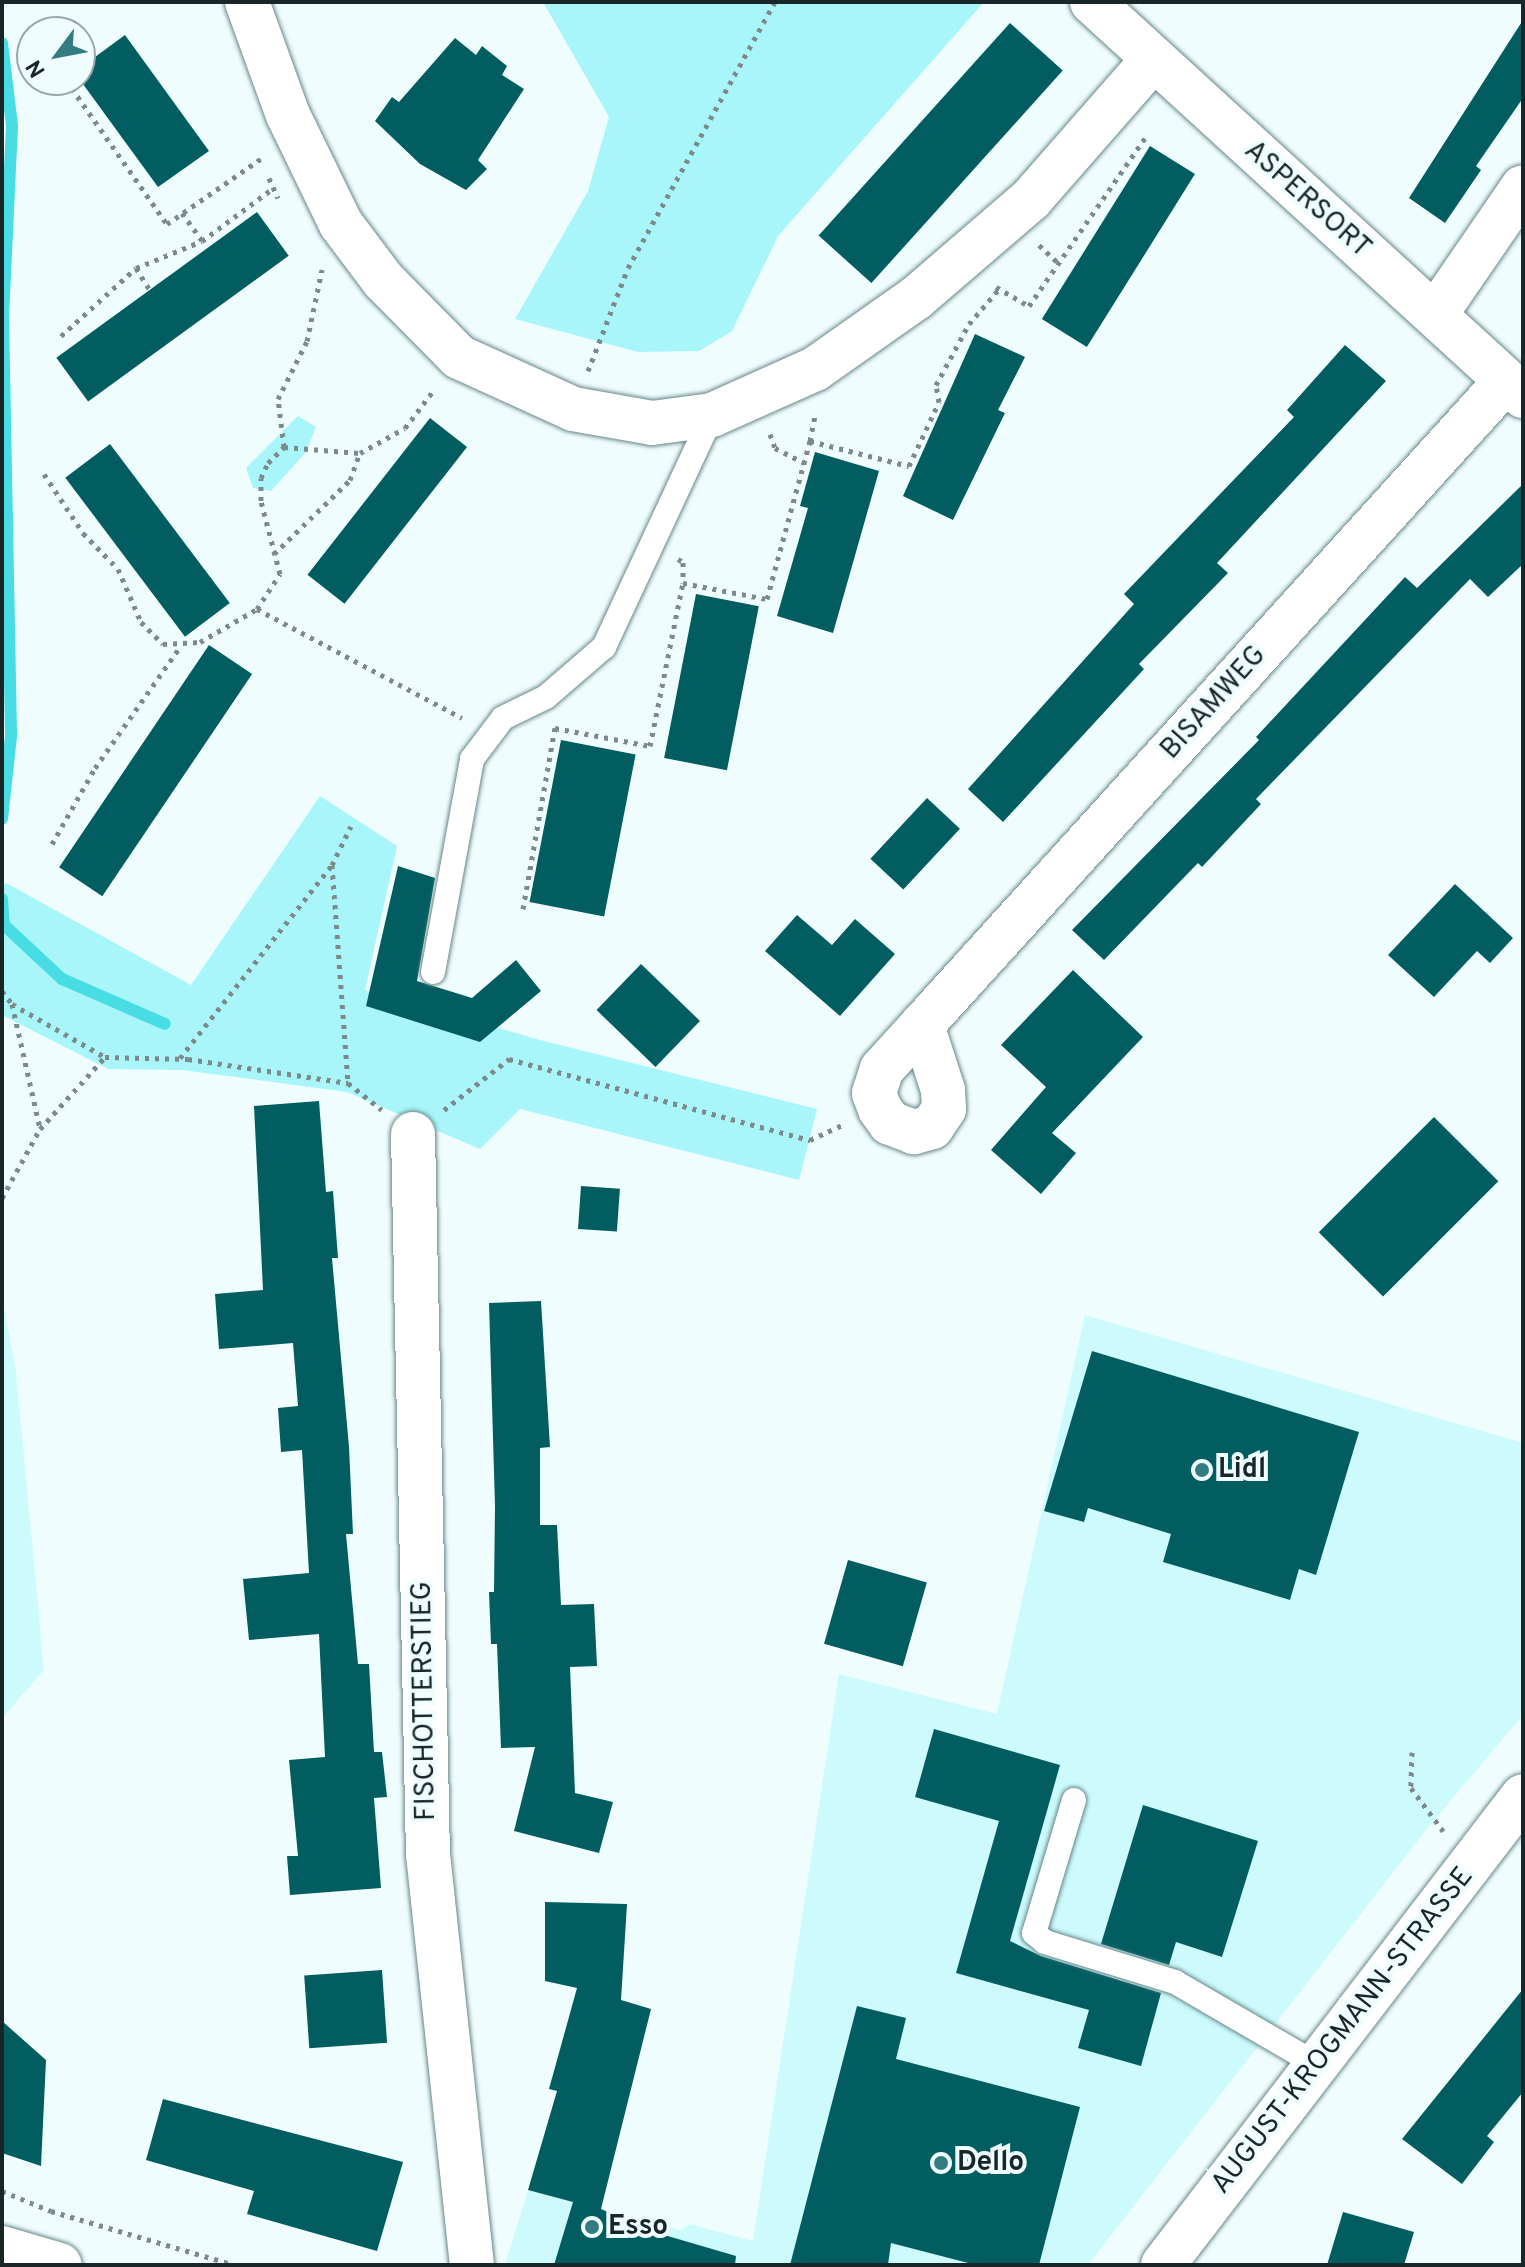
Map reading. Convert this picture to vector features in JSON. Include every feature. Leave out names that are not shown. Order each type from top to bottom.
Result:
[{"type":"street","points":[[247,2],[298,134],[341,224],[383,280],[459,357],[573,409],[652,423],[712,415],[815,369],[916,298],[1031,199],[1152,61]]},
{"type":"street","name":"ASPERSORT","points":[[1092,2],[1152,61],[1514,389]]},
{"type":"street","points":[[1435,315],[1523,187]]},
{"type":"street","name":"BISAMWEG","points":[[880,1109],[874,1093],[882,1069],[1514,389]]},
{"type":"street","points":[[880,1109],[890,1123],[914,1132],[932,1127],[944,1109],[943,1090],[922,1025]]},
{"type":"street","name":"FISCHOTTERSTIEG","points":[[413,1134],[428,1854],[472,2265]]},
{"type":"street","name":"AUGUST-KROGMANN-STRASSE","points":[[1163,2265],[1523,1796]]},
{"type":"street","points":[[2,2248],[60,2265]]},
{"type":"lane","points":[[433,972],[472,759],[503,718],[546,697],[604,647],[712,415]]},
{"type":"lane","points":[[1074,1800],[1034,1933],[1045,1942],[1175,1982],[1316,2064]]},
{"type":"path","points":[[573,409],[628,268],[775,2]]},
{"type":"path","points":[[77,96],[167,224],[298,134]]},
{"type":"path","points":[[523,909],[555,728],[650,746],[683,583],[767,599],[810,441],[909,466],[939,402],[936,385],[969,324],[998,290],[1029,306],[1142,142]]},
{"type":"path","points":[[61,336],[136,268],[202,241],[272,189]]},
{"type":"path","points":[[182,213],[202,241]]},
{"type":"path","points":[[44,474],[83,533],[118,569],[141,622],[163,644],[180,647],[200,642],[257,609],[280,574],[273,554],[261,478],[284,447],[278,399],[307,341],[324,261]]},
{"type":"path","points":[[136,268],[150,290]]},
{"type":"path","points":[[284,447],[360,453],[405,428],[421,408]]},
{"type":"path","points":[[273,554],[350,480],[360,453]]},
{"type":"path","points":[[257,609],[492,733]]},
{"type":"path","points":[[52,844],[95,768],[180,647]]},
{"type":"path","points":[[179,1059],[332,865],[351,826]]},
{"type":"path","points":[[332,865],[348,1083]]},
{"type":"path","points":[[2,991],[12,1004],[105,1057],[179,1059],[348,1083],[413,1134],[509,1059],[810,1140],[880,1109]]},
{"type":"path","points":[[12,1004],[40,1129]]},
{"type":"path","points":[[2,1198],[40,1129],[105,1057]]},
{"type":"path","points":[[1412,1752],[1411,1788],[1443,1831]]},
{"type":"path","points":[[2,2191],[51,2211],[235,2265]]},
{"type":"shaded area","points":[[543,2],[984,2],[778,236],[732,331],[699,351],[638,352],[515,319],[588,191],[609,117]]},
{"type":"shaded area","points":[[298,416],[316,427],[306,452],[271,491],[253,488],[246,468]]},
{"type":"shaded area","points":[[320,796],[397,846],[365,990],[540,1040],[817,1109],[799,1180],[520,1109],[480,1149],[347,1092],[182,1070],[108,1069],[2,1015],[2,886],[6,883],[191,985]]},
{"type":"shaded area","points":[[2,1297],[16,1371],[44,1670],[2,1718]]},
{"type":"shaded area","points":[[1085,1315],[1523,1443],[1523,1715],[1426,1830],[1088,2265],[505,2265],[528,2190],[680,2230],[690,2224],[753,2241],[839,1674],[997,1714]]},
{"type":"building","points":[[1523,20],[1523,98],[1476,166],[1481,170],[1445,223],[1409,198]]},
{"type":"building","points":[[1010,23],[1063,71],[871,283],[819,236]]},
{"type":"building","points":[[125,35],[209,151],[158,187],[92,96],[96,96],[96,56]]},
{"type":"building","points":[[455,38],[476,55],[482,46],[507,66],[502,75],[524,89],[478,160],[487,169],[466,190],[420,164],[375,121],[392,97],[399,102]]},
{"type":"building","points":[[1150,146],[1195,174],[1087,347],[1042,319]]},
{"type":"building","points":[[257,212],[289,256],[88,401],[56,358]]},
{"type":"building","points":[[975,334],[1025,357],[998,410],[1005,413],[953,520],[903,496]]},
{"type":"building","points":[[1345,345],[1386,381],[1217,563],[1228,573],[1139,664],[1144,669],[1003,822],[968,789],[1134,604],[1124,594],[1294,417],[1287,410]]},
{"type":"building","points":[[430,418],[467,447],[345,604],[307,575]]},
{"type":"building","points":[[110,444],[230,603],[185,637],[65,478]]},
{"type":"building","points":[[815,452],[879,471],[833,633],[777,616],[808,508],[800,506]]},
{"type":"building","points":[[1523,484],[1523,564],[1488,597],[1470,579],[1256,799],[1261,804],[1202,867],[1198,863],[1104,960],[1072,930],[1259,740],[1256,737],[1405,577],[1417,588]]},
{"type":"building","points":[[696,594],[759,606],[727,770],[664,758]]},
{"type":"building","points":[[209,645],[252,674],[102,896],[59,867]]},
{"type":"building","points":[[561,740],[636,755],[604,916],[530,902]]},
{"type":"building","points":[[927,798],[960,829],[903,889],[870,859]]},
{"type":"building","points":[[398,866],[435,878],[417,981],[472,998],[516,960],[541,991],[480,1042],[366,1006]]},
{"type":"building","points":[[1455,884],[1513,938],[1490,963],[1477,951],[1434,997],[1388,955]]},
{"type":"building","points":[[797,915],[832,945],[855,919],[895,954],[840,1016],[765,951]]},
{"type":"building","points":[[641,964],[700,1021],[656,1067],[597,1010]]},
{"type":"building","points":[[1073,970],[1143,1037],[1052,1133],[1076,1153],[1041,1194],[991,1150],[1046,1087],[1001,1045]]},
{"type":"building","points":[[319,1101],[326,1192],[333,1191],[338,1258],[332,1258],[349,1447],[353,1534],[346,1534],[358,1664],[369,1664],[374,1752],[382,1752],[387,1797],[374,1798],[381,1888],[290,1895],[287,1856],[298,1856],[289,1760],[325,1757],[319,1634],[249,1640],[243,1579],[309,1573],[302,1450],[281,1452],[278,1408],[298,1406],[293,1343],[219,1349],[215,1294],[263,1290],[254,1106]]},
{"type":"building","points":[[1434,1117],[1498,1181],[1383,1297],[1319,1232]]},
{"type":"building","points":[[581,1186],[620,1189],[617,1232],[578,1229]]},
{"type":"building","points":[[541,1301],[550,1447],[540,1448],[540,1525],[557,1525],[561,1605],[594,1604],[597,1666],[570,1667],[575,1793],[613,1802],[599,1853],[514,1831],[535,1747],[501,1748],[497,1644],[491,1644],[489,1592],[494,1592],[495,1506],[489,1303]]},
{"type":"building","name":"Lidl","points":[[1092,1351],[1359,1432],[1316,1575],[1299,1569],[1290,1600],[1163,1562],[1171,1534],[1088,1508],[1084,1522],[1044,1511]]},
{"type":"building","points":[[848,1560],[927,1583],[903,1666],[824,1644]]},
{"type":"building","points":[[934,1729],[1060,1765],[1010,1941],[1041,1956],[1161,1993],[1141,2066],[1078,2048],[1089,2010],[956,1973],[999,1821],[915,1797]]},
{"type":"building","points":[[1143,1805],[1258,1841],[1222,1957],[1176,1942],[1169,1965],[1101,1944]]},
{"type":"building","points":[[545,1902],[627,1904],[621,2000],[651,2009],[601,2209],[654,2232],[736,2256],[735,2265],[554,2265],[573,2202],[528,2190],[557,2091],[549,2089],[577,1988],[545,1981]]},
{"type":"building","points":[[382,1970],[387,2043],[309,2048],[304,1975]]},
{"type":"building","points":[[1523,1989],[1523,2092],[1487,2136],[1494,2142],[1462,2184],[1402,2139]]},
{"type":"building","name":"Dello","points":[[857,2006],[906,2018],[896,2059],[1080,2107],[1039,2265],[976,2265],[891,2243],[888,2265],[790,2265]]},
{"type":"building","points":[[2,2021],[46,2060],[41,2166],[2,2153]]},
{"type":"building","points":[[163,2099],[403,2162],[377,2251],[247,2214],[254,2191],[146,2160]]},
{"type":"building","points":[[1343,2212],[1414,2232],[1404,2265],[1327,2265]]},
{"type":"waterway","points":[[2,43],[12,126],[3,316],[11,736],[2,819]]},
{"type":"waterway","points":[[2,899],[4,925],[62,979],[165,1024]]},
{"type":"place","name":"Lidl","points":[[1202,1470]]},
{"type":"place","name":"Dello","points":[[941,2163]]},
{"type":"place","name":"Esso","points":[[592,2227]]}]
